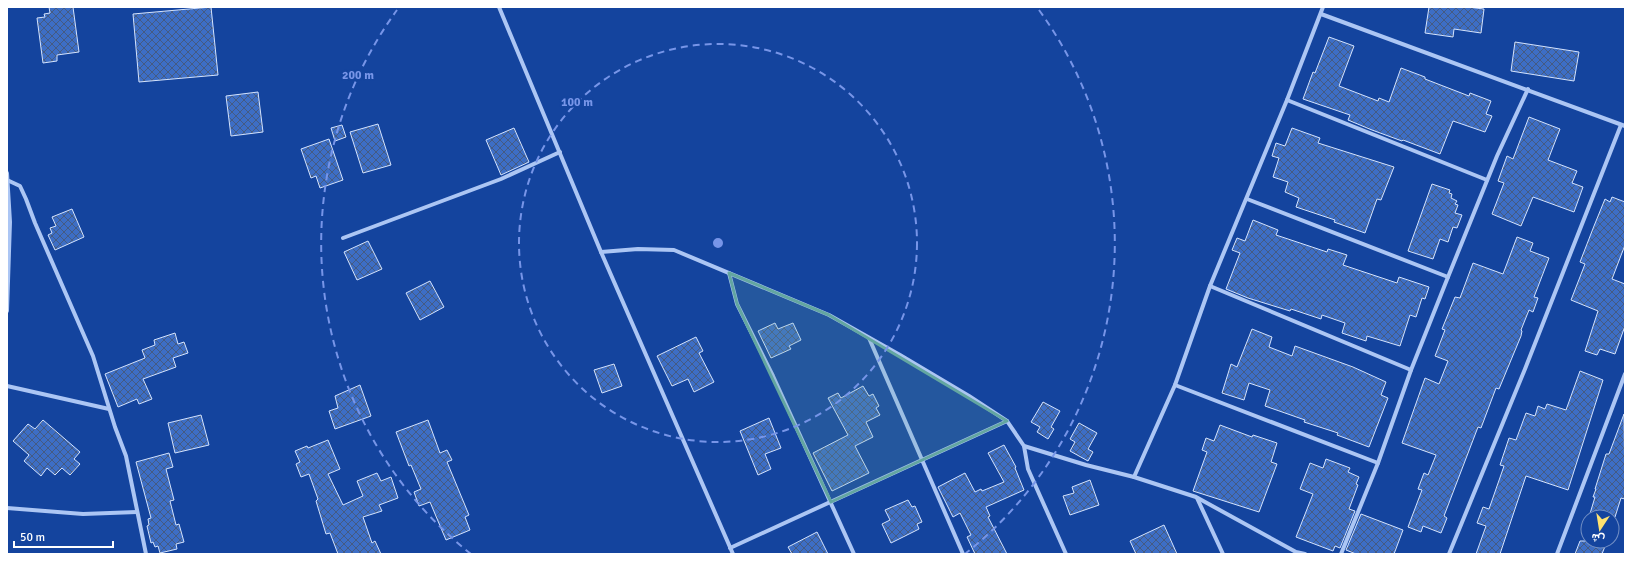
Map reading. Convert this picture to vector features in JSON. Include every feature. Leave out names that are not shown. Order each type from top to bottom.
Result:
[{"type":"street","points":[[499,7],[602,252],[733,554]]},
{"type":"street","points":[[1134,477],[1175,385],[1210,286],[1247,199],[1323,7]]},
{"type":"street","points":[[1321,14],[1623,126],[1449,554]]},
{"type":"street","points":[[1341,554],[1378,463],[1411,370],[1487,180],[1528,90]]},
{"type":"street","points":[[1287,100],[1487,180]]},
{"type":"street","points":[[343,238],[500,179],[560,152]]},
{"type":"street","points":[[7,173],[10,222],[7,311]]},
{"type":"street","points":[[7,180],[20,186],[93,356],[109,409],[126,456],[146,554]]},
{"type":"street","points":[[1247,199],[1448,277]]},
{"type":"street","points":[[602,252],[638,249],[674,250],[829,315],[969,396],[1007,421],[1024,446],[1028,469],[1066,554]]},
{"type":"street","points":[[729,273],[737,304],[773,376],[854,554]]},
{"type":"street","points":[[1210,286],[1411,370]]},
{"type":"street","points":[[869,338],[963,554]]},
{"type":"street","points":[[1557,554],[1625,374]]},
{"type":"street","points":[[1175,385],[1378,463]]},
{"type":"street","points":[[7,386],[109,409]]},
{"type":"street","points":[[730,548],[1007,421]]},
{"type":"street","points":[[1024,446],[1086,466],[1134,477],[1196,497],[1296,552],[1304,554]]},
{"type":"street","points":[[1196,497],[1223,554]]},
{"type":"street","points":[[7,508],[83,514],[137,512]]},
{"type":"highlighted area","points":[[729,273],[829,315],[1007,421],[831,502],[737,304]]},
{"type":"building","points":[[49,7],[73,7],[79,52],[57,55],[57,61],[43,63],[37,18],[45,17],[44,14],[50,13]]},
{"type":"building","points":[[211,7],[218,75],[139,82],[133,14]]},
{"type":"building","points":[[1429,7],[1468,7],[1484,9],[1481,33],[1454,29],[1453,37],[1425,33]]},
{"type":"building","points":[[1329,37],[1354,46],[1339,86],[1378,101],[1379,98],[1389,102],[1401,68],[1469,96],[1470,93],[1491,101],[1486,114],[1492,116],[1485,132],[1453,121],[1440,154],[1372,130],[1348,120],[1350,115],[1303,99],[1313,72],[1315,73]]},
{"type":"building","points":[[1515,42],[1579,52],[1574,81],[1511,71]]},
{"type":"building","points":[[258,92],[263,132],[231,136],[226,96]]},
{"type":"building","points":[[1529,117],[1560,129],[1548,160],[1577,171],[1572,183],[1583,187],[1574,212],[1533,197],[1521,226],[1492,214],[1504,183],[1498,181],[1507,156],[1513,159]]},
{"type":"building","points":[[378,124],[391,165],[363,173],[350,132]]},
{"type":"building","points":[[342,125],[346,137],[335,141],[331,128]]},
{"type":"building","points":[[514,128],[529,162],[501,175],[486,140]]},
{"type":"building","points":[[1292,128],[1320,138],[1318,143],[1394,167],[1381,200],[1377,199],[1365,233],[1334,222],[1335,220],[1296,207],[1299,198],[1285,192],[1288,182],[1273,177],[1279,158],[1272,156],[1276,143],[1285,146]]},
{"type":"building","points":[[329,139],[343,180],[320,188],[316,176],[311,178],[301,149]]},
{"type":"building","points":[[1432,184],[1450,190],[1449,193],[1452,194],[1451,198],[1457,201],[1455,204],[1458,205],[1455,213],[1462,215],[1457,228],[1453,227],[1448,242],[1440,239],[1433,259],[1408,251]]},
{"type":"building","points":[[1612,197],[1625,202],[1625,245],[1612,279],[1625,284],[1625,326],[1615,354],[1600,349],[1597,355],[1585,351],[1598,311],[1571,300],[1585,264],[1580,262],[1594,226],[1605,199],[1610,202]]},
{"type":"building","points":[[72,209],[84,237],[55,250],[48,235],[52,233],[50,228],[56,226],[52,217]]},
{"type":"building","points":[[1253,220],[1278,230],[1276,235],[1327,252],[1328,249],[1347,255],[1343,265],[1397,283],[1399,277],[1429,287],[1425,299],[1422,298],[1416,317],[1410,315],[1400,346],[1367,336],[1366,341],[1342,333],[1345,323],[1322,315],[1321,319],[1291,309],[1290,311],[1248,298],[1226,289],[1240,253],[1232,250],[1237,238],[1245,241]]},
{"type":"building","points":[[1517,237],[1533,243],[1530,251],[1549,258],[1534,297],[1538,298],[1533,312],[1529,310],[1521,330],[1521,336],[1499,389],[1496,388],[1481,428],[1478,427],[1444,516],[1447,518],[1441,533],[1423,526],[1421,532],[1408,527],[1422,490],[1418,489],[1424,473],[1428,475],[1436,455],[1402,443],[1425,378],[1439,384],[1448,361],[1435,356],[1445,330],[1442,329],[1455,297],[1460,298],[1473,263],[1503,274]]},
{"type":"building","points":[[368,241],[382,269],[357,280],[344,252]]},
{"type":"building","points":[[430,281],[444,307],[420,320],[406,293]]},
{"type":"building","points":[[775,323],[778,329],[793,323],[801,340],[789,346],[791,349],[771,358],[758,331]]},
{"type":"building","points":[[1252,329],[1272,337],[1269,347],[1292,356],[1295,346],[1353,367],[1386,382],[1381,395],[1388,398],[1369,447],[1337,435],[1338,433],[1304,422],[1305,420],[1265,406],[1270,390],[1249,383],[1244,400],[1222,393],[1231,364],[1237,367]]},
{"type":"building","points":[[175,333],[178,344],[184,342],[188,353],[173,358],[176,367],[143,379],[152,399],[139,404],[137,399],[118,407],[105,374],[145,358],[142,350],[155,345],[154,340]]},
{"type":"building","points":[[696,337],[703,351],[699,353],[714,382],[694,392],[688,379],[672,386],[657,356]]},
{"type":"building","points":[[614,364],[622,386],[602,393],[594,370]]},
{"type":"building","points":[[1580,371],[1603,380],[1568,490],[1526,476],[1500,554],[1476,554],[1486,526],[1477,523],[1483,507],[1489,509],[1504,466],[1500,465],[1509,438],[1516,440],[1526,413],[1535,416],[1538,406],[1545,409],[1547,404],[1566,410]]},
{"type":"building","points":[[360,385],[371,416],[335,429],[329,411],[338,408],[335,396]]},
{"type":"building","points":[[863,386],[869,396],[873,394],[879,406],[876,408],[880,415],[866,422],[873,437],[855,446],[869,473],[832,491],[813,453],[848,435],[828,398],[838,393],[841,398]]},
{"type":"building","points":[[1043,402],[1060,411],[1051,427],[1054,429],[1048,439],[1037,432],[1040,427],[1031,422]]},
{"type":"building","points":[[1624,414],[1625,499],[1621,498],[1618,509],[1591,509],[1595,497],[1593,497],[1595,489],[1606,454],[1609,454]]},
{"type":"building","points":[[201,415],[209,445],[175,453],[168,423]]},
{"type":"building","points":[[769,418],[781,448],[765,454],[771,469],[758,475],[740,431]]},
{"type":"building","points":[[43,420],[80,452],[74,459],[80,464],[70,475],[62,468],[55,475],[47,468],[41,476],[24,461],[29,455],[13,441],[28,424],[35,429]]},
{"type":"building","points":[[428,420],[440,453],[447,450],[452,460],[447,462],[469,515],[465,517],[470,530],[446,540],[430,502],[419,506],[414,492],[421,489],[411,465],[409,466],[396,432]]},
{"type":"building","points":[[1079,423],[1097,433],[1088,449],[1093,452],[1088,461],[1070,451],[1075,442],[1070,439]]},
{"type":"building","points":[[1220,425],[1252,437],[1253,435],[1277,443],[1271,462],[1277,464],[1259,512],[1193,491],[1207,452],[1202,450],[1206,438],[1214,441]]},
{"type":"building","points":[[328,440],[340,469],[328,474],[343,505],[363,496],[357,481],[377,473],[381,481],[391,477],[398,498],[379,505],[382,511],[363,517],[372,543],[375,541],[381,554],[338,554],[330,533],[326,534],[316,501],[318,499],[309,474],[301,477],[296,464],[300,462],[295,451],[307,446],[308,448]]},
{"type":"building","points":[[1004,445],[1016,467],[1015,468],[1024,490],[986,507],[990,516],[988,517],[1007,554],[975,554],[967,537],[971,535],[960,513],[953,517],[938,487],[965,473],[975,492],[981,489],[982,491],[1004,482],[988,453]]},
{"type":"building","points":[[169,453],[173,467],[166,469],[174,500],[170,501],[176,525],[179,524],[184,542],[176,544],[177,549],[160,553],[158,546],[155,547],[153,542],[151,543],[147,526],[149,525],[148,519],[151,518],[136,462]]},
{"type":"building","points":[[1326,459],[1350,468],[1348,472],[1359,477],[1356,484],[1358,485],[1349,509],[1355,511],[1340,548],[1335,546],[1333,551],[1296,537],[1313,494],[1300,489],[1310,463],[1323,468]]},
{"type":"building","points":[[1090,480],[1099,505],[1070,515],[1063,496],[1074,493],[1072,487]]},
{"type":"building","points":[[908,500],[912,507],[915,506],[922,522],[917,524],[919,529],[891,543],[882,524],[890,520],[885,510]]},
{"type":"building","points":[[1361,514],[1403,530],[1394,554],[1356,554],[1346,550]]},
{"type":"building","points":[[1164,525],[1177,554],[1136,554],[1130,541]]},
{"type":"building","points":[[817,532],[828,554],[792,554],[788,547]]},
{"type":"building","points":[[1580,541],[1580,549],[1604,549],[1602,554],[1575,554]]}]
